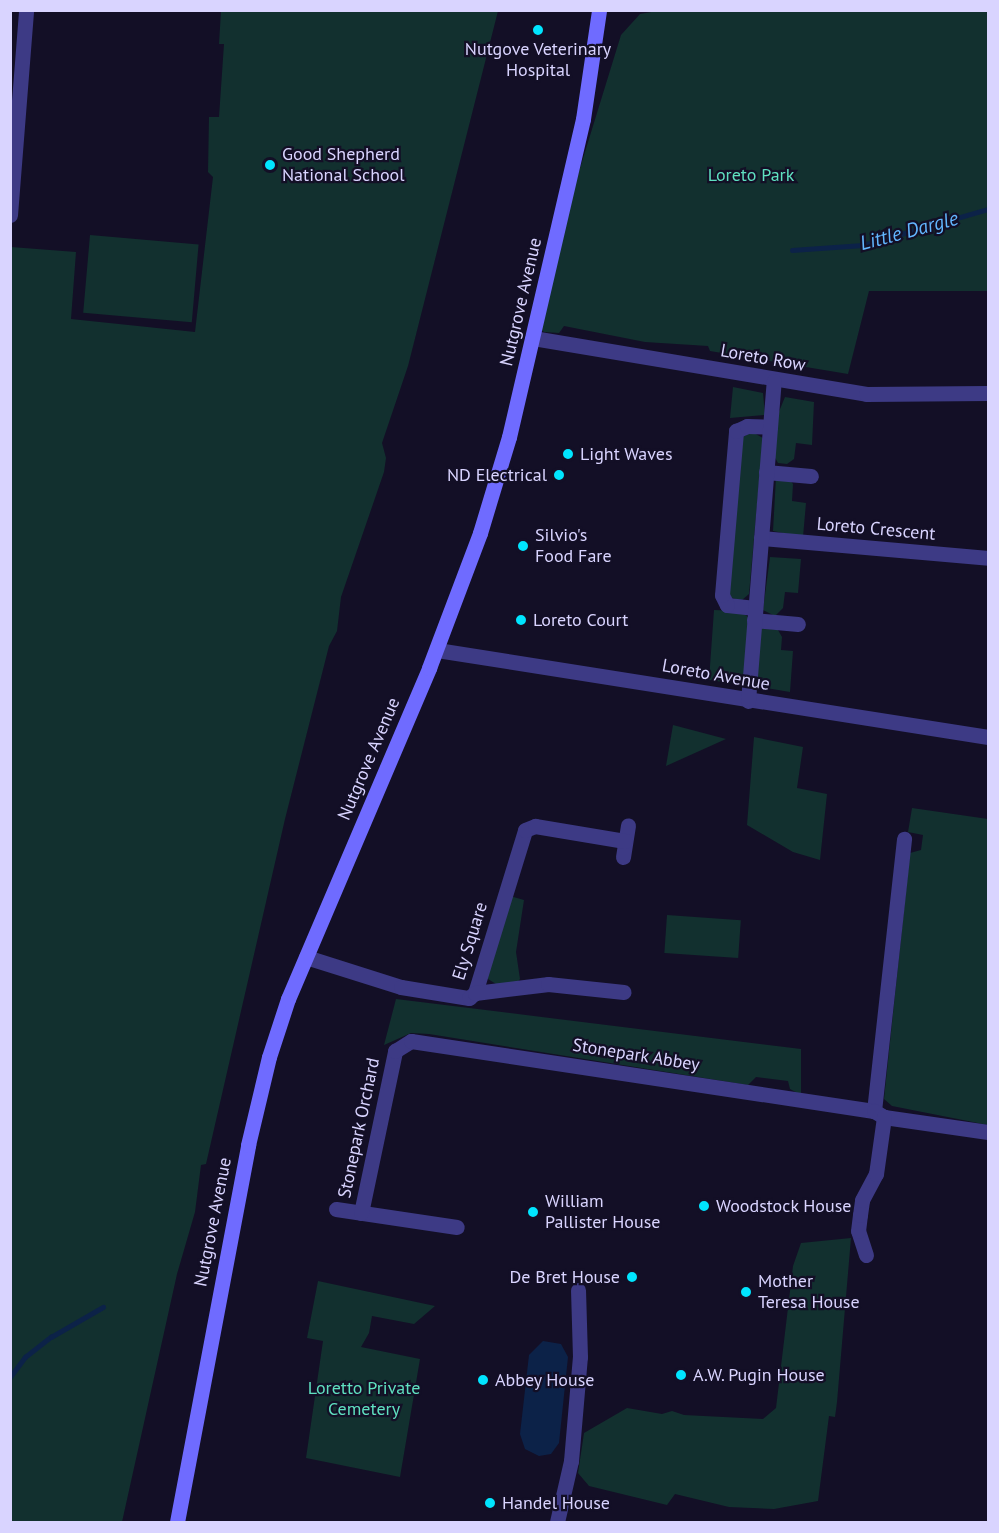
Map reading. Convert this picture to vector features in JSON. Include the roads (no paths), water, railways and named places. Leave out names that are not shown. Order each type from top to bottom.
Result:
[{"type":"main road","name":"Nutgrove Avenue","points":[[177,1522],[248,1144],[269,1057],[306,957],[437,650],[490,501],[533,338],[583,119],[599,10]]},
{"type":"street","points":[[10,215],[11,179],[26,10]]},
{"type":"street","name":"Loreto Row","points":[[533,338],[774,381],[866,394],[988,393]]},
{"type":"street","points":[[748,701],[774,381]]},
{"type":"street","points":[[770,427],[747,426],[736,431],[722,595],[727,605],[798,624]]},
{"type":"street","points":[[766,471],[811,476]]},
{"type":"street","name":"Loreto Crescent","points":[[761,538],[988,558]]},
{"type":"street","name":"Loreto Avenue","points":[[437,650],[748,701],[988,737]]},
{"type":"street","name":"Ely Square","points":[[306,957],[401,987],[458,998],[475,993],[525,830],[535,826],[627,833],[623,857]]},
{"type":"street","points":[[866,1256],[858,1231],[860,1215],[876,1174],[879,1114],[904,839]]},
{"type":"street","points":[[475,993],[548,984],[624,992]]},
{"type":"street","name":"Stonepark Abbey","points":[[395,1051],[411,1041],[988,1132]]},
{"type":"street","name":"Stonepark Orchard","points":[[361,1213],[395,1051]]},
{"type":"street","name":"Stonepark Orchard","points":[[336,1209],[457,1227]]},
{"type":"street","points":[[557,1522],[571,1461],[580,1358],[578,1290]]},
{"type":"water","points":[[543,1341],[561,1344],[568,1357],[559,1443],[551,1454],[539,1456],[525,1449],[520,1434],[529,1355]]},
{"type":"waterway","name":"Little Dargle","points":[[792,250],[863,245],[988,209]]},
{"type":"waterway","points":[[10,1377],[25,1357],[51,1337],[103,1307]]},
{"type":"place","name":"Nutgove Veterinary Hospital","points":[[538,30]]},
{"type":"place","name":"Good Shepherd National School","points":[[270,165]]},
{"type":"place","name":"Light Waves","points":[[568,454]]},
{"type":"place","name":"ND Electrical","points":[[559,475]]},
{"type":"place","name":"Silvio's Food Fare","points":[[523,546]]},
{"type":"place","name":"Loreto Court","points":[[521,620]]},
{"type":"place","name":"Woodstock House","points":[[704,1206]]},
{"type":"place","name":"William Pallister House","points":[[533,1212]]},
{"type":"place","name":"De Bret House","points":[[632,1277]]},
{"type":"place","name":"Mother Teresa House","points":[[746,1292]]},
{"type":"place","name":"A.W. Pugin House","points":[[681,1375]]},
{"type":"place","name":"Abbey House","points":[[483,1380]]},
{"type":"place","name":"Handel House","points":[[490,1503]]},
{"type":"park label","name":"Loreto Park","points":[[751,175]]},
{"type":"park label","name":"Loretto Private Cemetery","points":[[364,1399]]}]
